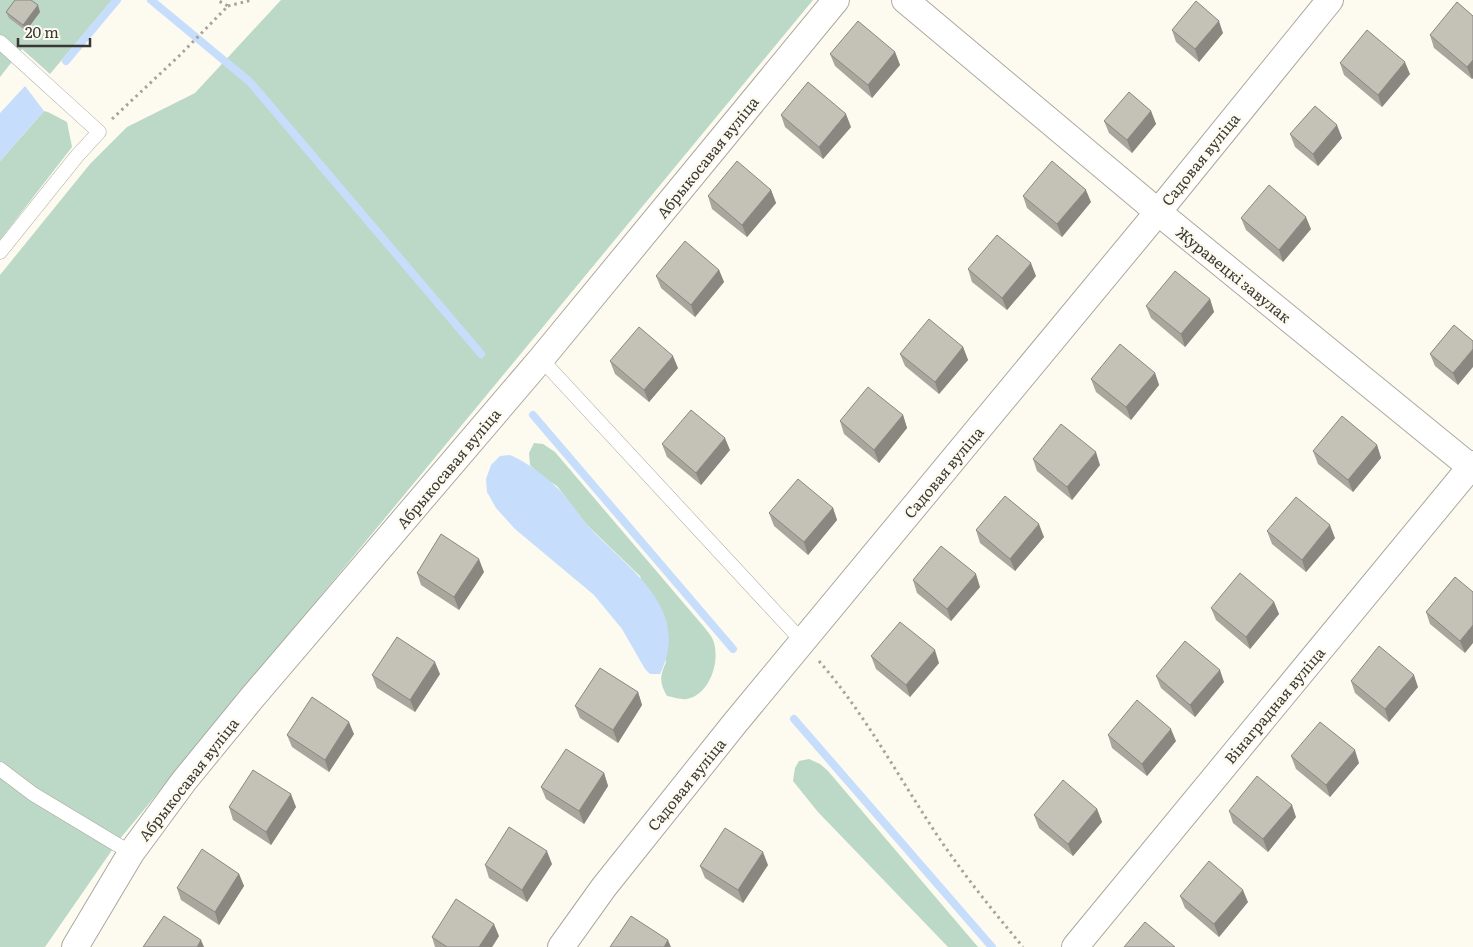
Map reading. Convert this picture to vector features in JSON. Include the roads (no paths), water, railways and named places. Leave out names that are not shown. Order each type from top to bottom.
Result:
[{"type":"street","name":"Абрыкосавая вуліца","points":[[75,947],[131,853],[184,780],[541,359],[836,0]]},
{"type":"street","name":"Журавецкі завулак","points":[[905,0],[1158,212],[1472,466]]},
{"type":"street","name":"Садовая вуліца","points":[[561,947],[604,887],[735,723],[1158,212],[1330,0]]},
{"type":"street","name":"Вінаградная вуліца","points":[[1075,947],[1472,466]]},
{"type":"lane","points":[[0,42],[99,132],[77,156],[0,252]]},
{"type":"lane","points":[[541,359],[803,642]]},
{"type":"lane","points":[[0,768],[40,798],[131,853]]},
{"type":"water","points":[[25,86],[44,111],[0,161],[0,113]]},
{"type":"water","points":[[510,455],[534,469],[557,487],[585,523],[636,573],[651,591],[662,609],[668,629],[668,650],[660,674],[650,674],[645,669],[622,629],[594,595],[515,529],[496,508],[487,492],[486,479],[491,465],[500,456]]},
{"type":"waterway","points":[[66,61],[117,0]]},
{"type":"waterway","points":[[151,0],[250,82],[481,354]]},
{"type":"waterway","points":[[533,415],[733,649]]},
{"type":"waterway","points":[[794,719],[992,947]]}]
